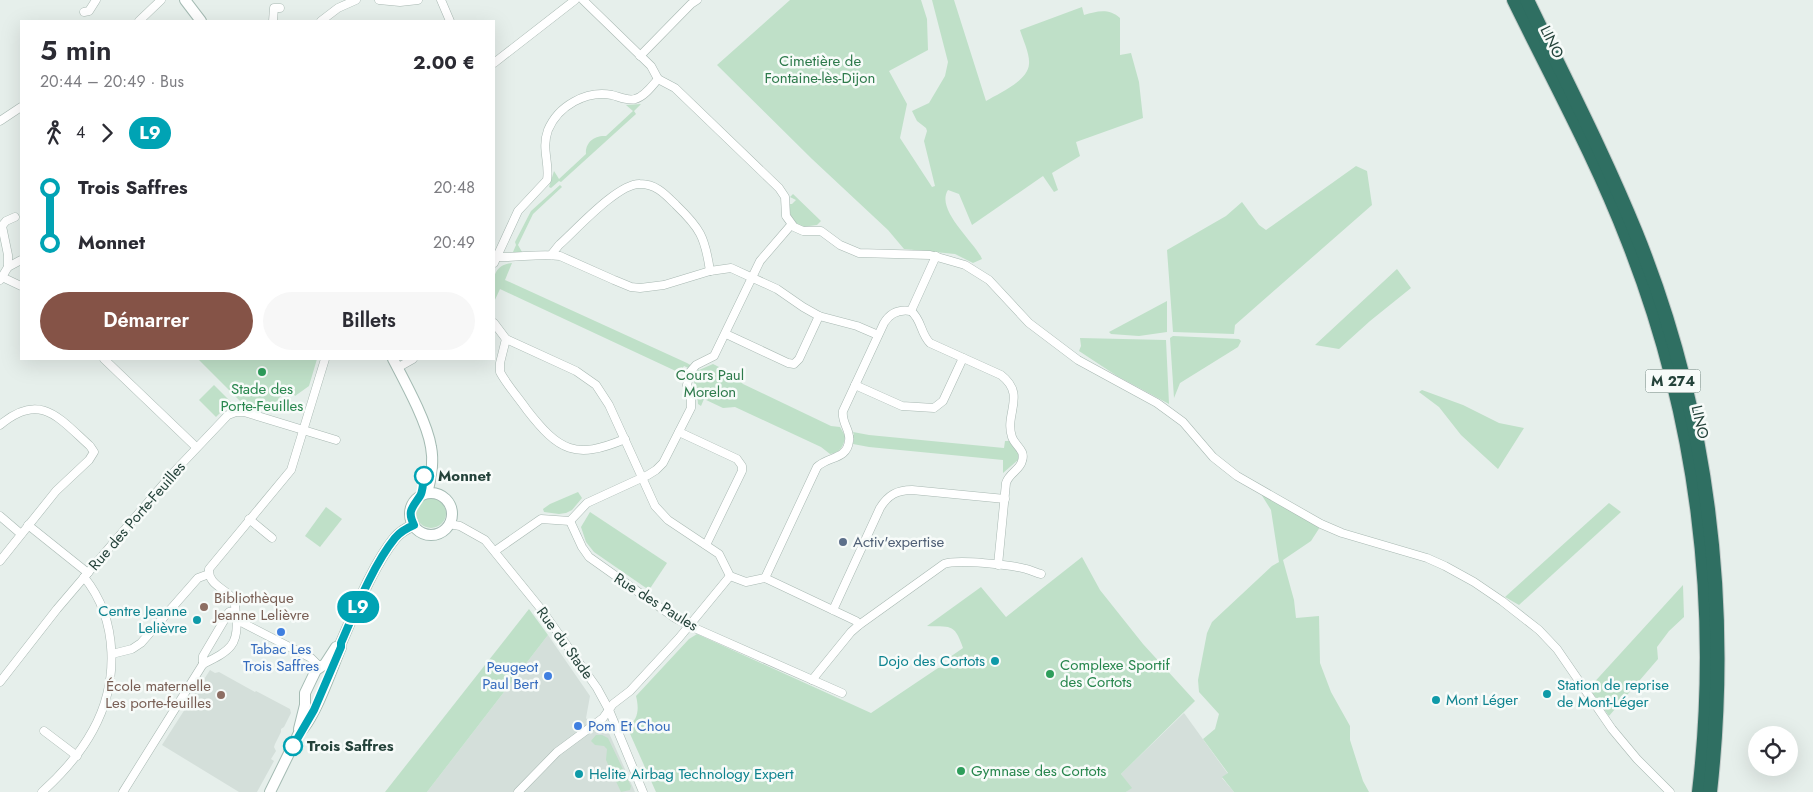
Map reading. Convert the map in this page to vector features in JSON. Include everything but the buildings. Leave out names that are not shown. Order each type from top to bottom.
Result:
[{"type":"highway","name":"LINO","points":[[1514,0],[1603,183],[1628,240],[1664,347],[1678,399],[1689,450],[1700,519],[1704,576],[1707,702],[1699,792]]},
{"type":"highway","name":"LINO","points":[[1527,0],[1614,182],[1637,235],[1664,309],[1685,382],[1708,501],[1718,608],[1716,731],[1710,792]]},
{"type":"street","points":[[84,12],[89,12],[96,0]]},
{"type":"street","points":[[140,20],[161,0]]},
{"type":"street","points":[[186,0],[199,18]]},
{"type":"street","points":[[195,0],[199,18]]},
{"type":"street","points":[[322,20],[338,8],[356,0]]},
{"type":"street","points":[[379,0],[400,2],[418,0]]},
{"type":"street","points":[[442,0],[450,20]]},
{"type":"street","points":[[495,62],[575,0]]},
{"type":"street","points":[[583,0],[654,69],[658,79],[675,88],[779,188],[785,197],[786,216],[791,225],[803,231],[819,231],[840,246],[859,253],[936,256],[965,265],[998,288],[1029,323],[1088,366],[1157,402],[1183,422],[1213,457],[1237,476],[1321,524],[1342,533],[1427,558],[1445,566],[1502,601],[1539,630],[1557,649],[1612,729],[1637,759],[1670,792]]},
{"type":"street","points":[[640,56],[691,1]]},
{"type":"street","points":[[273,20],[274,8],[280,8]]},
{"type":"street","points":[[495,260],[518,211],[547,180],[546,140],[549,129],[559,114],[570,104],[589,96],[611,95],[634,99],[641,96],[658,79]]},
{"type":"street","points":[[0,110],[2,119],[20,108]]},
{"type":"street","points":[[551,255],[559,245],[613,196],[630,185],[650,185],[662,191],[694,222],[706,247],[710,271]]},
{"type":"street","points":[[8,267],[7,247],[2,226],[6,221],[15,217]]},
{"type":"street","points":[[495,551],[541,520],[570,521],[586,503],[642,478],[656,470],[663,463],[691,405],[687,384],[690,372],[696,365],[714,356],[764,255],[791,225]]},
{"type":"street","points":[[495,260],[551,255],[560,256],[631,287],[640,288],[664,284],[710,271],[731,268],[777,289],[796,303],[819,316],[857,326],[878,335]]},
{"type":"street","points":[[911,312],[936,256]]},
{"type":"street","points":[[20,261],[8,267],[1,278],[20,286]]},
{"type":"street","points":[[765,578],[818,467],[826,460],[841,455],[848,446],[849,436],[842,414],[884,323],[890,315],[899,310],[911,312],[918,318],[922,332],[928,341],[1000,375],[1009,383],[1014,392],[1011,434],[1021,449],[1023,458],[1021,465],[1007,479],[998,565]]},
{"type":"street","points":[[726,334],[788,363],[794,364],[799,359],[819,316]]},
{"type":"street","points":[[495,324],[506,339],[576,371],[596,385],[609,404],[655,506],[662,514],[719,554],[730,576],[746,582],[765,578],[856,621],[859,625]]},
{"type":"street","points":[[506,339],[500,363],[500,372],[548,436],[563,445],[586,450],[600,449],[625,439]]},
{"type":"street","points":[[855,385],[902,406],[934,408],[943,400],[963,358]]},
{"type":"street","points":[[105,360],[196,447]]},
{"type":"street","points":[[123,792],[203,664],[229,650],[234,640],[237,620],[234,602],[232,597],[211,580],[209,574],[211,565],[291,470],[324,360]]},
{"type":"street","points":[[409,360],[395,363],[429,438],[432,459],[427,493]]},
{"type":"street","points":[[0,425],[18,412],[32,409],[42,410],[57,416],[90,446],[94,452],[89,460],[56,491],[0,561]]},
{"type":"street","name":"Rue des Porte-Feuilles","points":[[0,682],[56,609],[196,447],[225,417],[233,412],[244,412],[304,429]]},
{"type":"street","points":[[304,429],[336,440]]},
{"type":"street","points":[[679,432],[737,459],[742,466],[742,471],[706,546]]},
{"type":"street","points":[[833,610],[880,508],[890,495],[906,490],[1005,499]]},
{"type":"street","points":[[427,493],[440,494],[449,503],[452,513],[449,524],[439,533],[432,534],[419,530],[411,519],[412,506],[421,496],[427,493]]},
{"type":"street","points":[[0,516],[21,534]]},
{"type":"street","points":[[249,519],[272,538]]},
{"type":"street","name":"Rue des Paules","points":[[570,521],[589,558],[690,626],[842,693]]},
{"type":"street","name":"Rue du Stade","points":[[449,524],[460,526],[485,540],[541,609],[597,688],[609,710],[642,792]]},
{"type":"street","points":[[270,792],[299,733],[304,729],[310,705],[325,667],[341,647],[341,643],[366,588],[386,551],[401,533],[414,525]]},
{"type":"street","points":[[28,526],[86,575],[104,612],[112,654],[109,686],[104,705],[93,730],[77,756],[42,792]]},
{"type":"street","points":[[812,680],[814,675],[859,625],[944,564],[957,562],[998,565],[1026,568],[1041,574]]},
{"type":"street","points":[[112,654],[132,649],[141,643],[198,578],[209,574]]},
{"type":"street","points":[[518,792],[557,752],[603,718],[613,704],[640,680],[690,626],[730,576]]},
{"type":"street","points":[[203,664],[203,656],[229,612],[235,611]]},
{"type":"street","points":[[237,620],[325,667]]},
{"type":"street","points":[[310,705],[305,694],[316,670],[325,667]]},
{"type":"street","points":[[44,731],[77,756]]},
{"type":"shaded area","points":[[548,635],[590,696],[586,718],[595,730],[604,730],[609,733],[635,792],[427,792]]},
{"type":"shaded area","points":[[210,670],[215,673],[219,672],[290,709],[291,713],[281,729],[274,747],[276,751],[271,759],[274,761],[257,792],[239,792],[162,745]]},
{"type":"shaded area","points":[[1184,713],[1228,774],[1222,778],[1234,792],[1126,792],[1131,788],[1121,774]]},
{"type":"green space","name":"Cimetière de Fontaine-lès-Dijon","points":[[790,0],[921,0],[927,19],[928,50],[889,71],[907,104],[900,138],[932,187],[935,186],[924,141],[927,131],[917,121],[912,111],[929,103],[945,76],[948,62],[932,0],[954,0],[986,101],[1012,86],[1024,76],[1027,70],[1029,64],[1028,56],[1020,30],[1082,7],[1084,15],[1103,11],[1116,15],[1120,18],[1120,55],[1131,53],[1139,82],[1143,118],[1076,142],[1080,156],[1052,173],[1058,190],[1054,192],[1043,176],[972,225],[959,194],[948,190],[945,198],[951,216],[982,259],[973,263],[955,254],[904,249],[888,230],[812,159],[717,65]]},
{"type":"green space","points":[[641,104],[634,111],[636,114],[561,182],[559,181],[551,188],[549,187],[554,171],[559,179],[586,154],[587,146],[592,140],[606,136],[633,111],[626,105]]},
{"type":"green space","points":[[1356,166],[1367,171],[1372,205],[1235,325],[1234,334],[1173,332],[1167,250],[1226,216],[1242,202],[1259,225],[1266,230]]},
{"type":"green space","points":[[560,185],[562,187],[533,214],[518,245],[522,252],[513,252],[516,245],[515,242],[531,211]]},
{"type":"green space","points":[[793,194],[821,221],[817,225],[802,227],[793,220],[790,215],[789,204],[796,200],[790,197]]},
{"type":"green space","name":"Cours Paul Morelon","points":[[512,263],[505,280],[699,370],[713,364],[719,367],[718,369],[737,378],[743,384],[831,426],[840,427],[844,434],[854,435],[853,432],[1004,448],[1005,441],[1009,441],[1018,453],[1018,460],[1003,473],[1003,460],[869,447],[853,444],[854,438],[845,437],[841,448],[830,454],[821,447],[735,407],[723,408],[704,399],[701,406],[698,404],[694,385],[697,372],[684,366],[680,373],[500,289],[495,300],[495,274],[499,268]]},
{"type":"green space","points":[[1397,269],[1411,288],[1339,349],[1315,345]]},
{"type":"green space","points":[[1167,301],[1167,332],[1139,336],[1111,334],[1109,332]]},
{"type":"green space","points":[[1173,336],[1239,339],[1241,341],[1238,347],[1180,383],[1174,398],[1170,338]]},
{"type":"green space","points":[[1080,338],[1166,340],[1169,404],[1117,376],[1079,351],[1081,346]]},
{"type":"green space","name":"Stade des Porte-Feuilles","points":[[199,360],[317,360],[309,386],[295,396],[292,391],[282,395],[278,399],[280,403],[265,410],[242,403]]},
{"type":"green space","points":[[214,385],[231,402],[216,417],[199,400]]},
{"type":"green space","points":[[1422,390],[1463,405],[1499,423],[1524,428],[1498,469],[1461,435],[1439,407],[1419,392]]},
{"type":"green space","points":[[578,492],[582,498],[572,510],[559,514],[544,512],[543,509],[550,504]]},
{"type":"green space","points":[[1261,494],[1320,527],[1311,541],[1283,560],[1294,600],[1296,618],[1319,616],[1320,663],[1331,692],[1350,726],[1350,740],[1363,781],[1369,792],[1234,792],[1222,777],[1228,773],[1203,739],[1215,729],[1219,714],[1199,692],[1198,680],[1207,633],[1212,622],[1272,566],[1279,562],[1271,510]]},
{"type":"green space","points":[[431,498],[442,502],[446,513],[442,524],[431,528],[420,524],[416,513],[420,502]]},
{"type":"green space","points":[[1609,503],[1621,512],[1519,605],[1505,597]]},
{"type":"green space","points":[[326,507],[342,519],[320,547],[305,536]]},
{"type":"green space","points":[[590,512],[667,563],[649,590],[594,552],[586,542],[581,527]]},
{"type":"green space","name":"Complexe Sportif des Cortots","points":[[1082,557],[1100,590],[1143,644],[1195,701],[1121,774],[1132,788],[1126,792],[656,792],[627,727],[636,717],[638,705],[636,696],[689,639],[697,634],[871,713],[938,668],[947,667],[950,657],[963,648],[957,633],[950,628],[927,626],[981,587],[1006,617]]},
{"type":"green space","points":[[1683,585],[1684,617],[1669,631],[1657,647],[1658,659],[1609,716],[1589,688]]},
{"type":"green space","points":[[529,609],[548,635],[427,792],[385,792]]},
{"type":"green space","points":[[596,735],[608,738],[631,786],[630,790],[621,792],[606,760],[607,749],[604,746],[595,745],[591,741]]},
{"type":"bus line","name":"L9","points":[[293,746],[299,733],[304,729],[310,718],[331,673],[341,643],[370,580],[395,538],[414,525],[411,519],[412,506],[421,496],[424,476]]},
{"type":"place","name":"Stade des Porte-Feuilles","points":[[262,372]]},
{"type":"place","name":"Monnet","points":[[424,476]]},
{"type":"place","name":"Activ'expertise","points":[[843,542]]},
{"type":"place","name":"Bibliothèque Jeanne Lelièvre","points":[[204,607]]},
{"type":"place","name":"Centre Jeanne Lelièvre","points":[[197,620]]},
{"type":"place","name":"Tabac Les Trois Saffres","points":[[281,632]]},
{"type":"place","name":"Dojo des Cortots","points":[[995,661]]},
{"type":"place","name":"Complexe Sportif des Cortots","points":[[1050,674]]},
{"type":"place","name":"Peugeot Paul Bert","points":[[548,676]]},
{"type":"place","name":"Station de reprise de Mont-Léger","points":[[1547,694]]},
{"type":"place","name":"École maternelle Les porte-feuilles","points":[[221,695]]},
{"type":"place","name":"Mont Léger","points":[[1436,700]]},
{"type":"place","name":"Pom Et Chou","points":[[578,726]]},
{"type":"place","name":"Trois Saffres","points":[[293,746]]},
{"type":"place","name":"Gymnase des Cortots","points":[[961,771]]},
{"type":"place","name":"Helite Airbag Technology Expert","points":[[579,774]]}]
